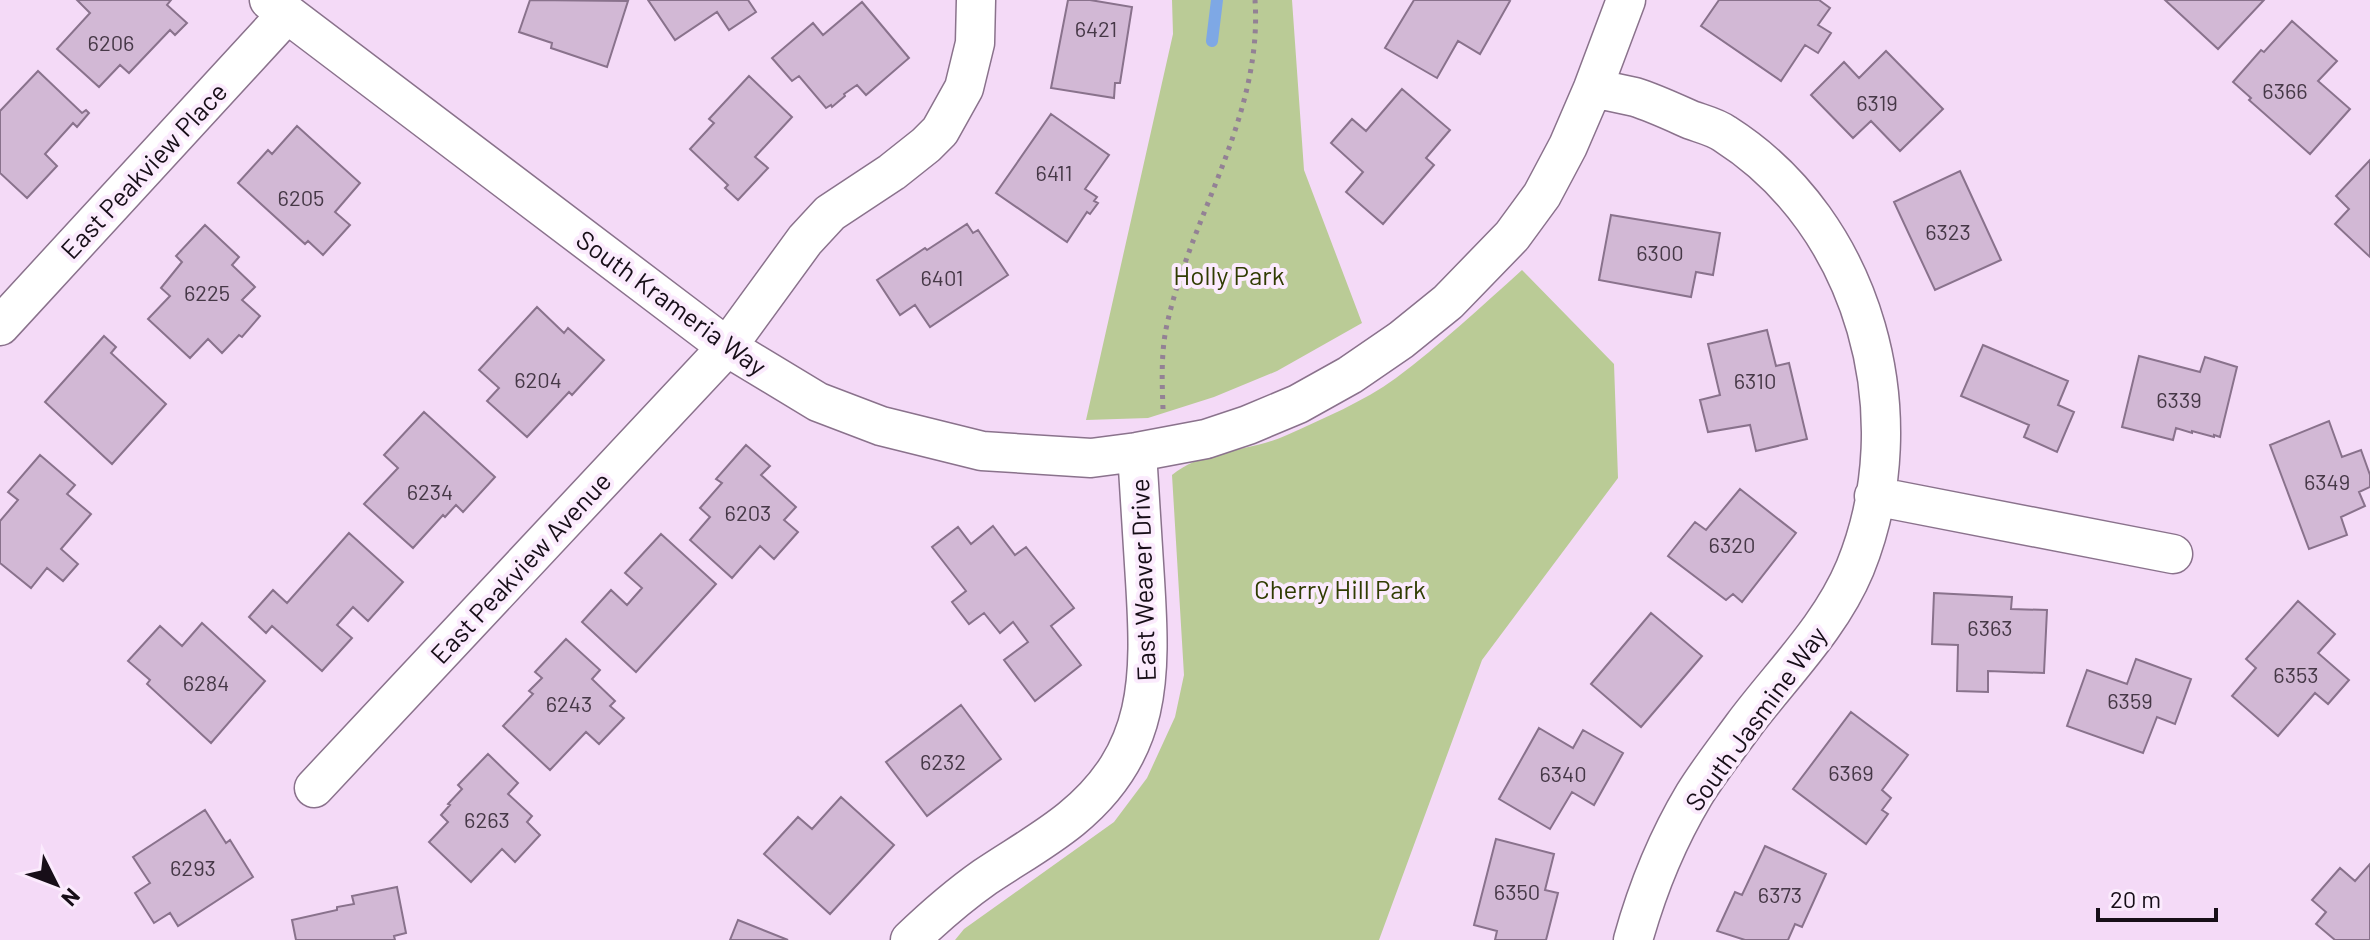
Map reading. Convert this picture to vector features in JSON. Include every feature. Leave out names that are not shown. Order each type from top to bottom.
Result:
[{"type":"street","name":"East Peakview Avenue","points":[[314,788],[727,347],[805,240],[830,213],[892,172],[940,131],[964,88],[975,43],[976,0]]},
{"type":"street","name":"South Krameria Way","points":[[278,7],[727,347],[818,402],[881,426],[982,451],[1091,458],[1206,439],[1298,404],[1350,375],[1448,302],[1512,236],[1542,195],[1593,88],[1626,0]]},
{"type":"street","name":"East Peakview Place","points":[[0,326],[278,7]]},
{"type":"street","name":"South Jasmine Way","points":[[1593,88],[1637,98],[1723,132],[1759,160],[1795,196],[1825,235],[1849,279],[1868,328],[1880,388],[1881,453],[1872,516],[1855,569],[1830,615],[1694,795],[1644,901],[1633,940]]},
{"type":"street","name":"East Weaver Drive","points":[[910,940],[938,912],[1085,807],[1115,772],[1130,744],[1145,699],[1149,646],[1137,452]]},
{"type":"street","points":[[1874,496],[2173,554]]},
{"type":"path","points":[[1137,452],[1163,418],[1162,373],[1166,332],[1192,243],[1236,130],[1253,50],[1255,0]]},
{"type":"green space","name":"Holly Park","points":[[1172,0],[1292,0],[1304,170],[1362,323],[1277,371],[1214,397],[1148,418],[1086,420],[1173,34]]},
{"type":"green space","name":"Cherry Hill Park","points":[[1522,270],[1614,364],[1618,478],[1482,660],[1379,940],[955,940],[964,929],[1114,822],[1147,778],[1175,717],[1184,675],[1172,475],[1198,460],[1273,441],[1370,395],[1460,326]]},
{"type":"building","points":[[77,0],[171,0],[167,5],[187,23],[175,35],[170,30],[129,73],[120,65],[99,87],[57,49],[90,13]]},
{"type":"building","points":[[530,0],[628,1],[607,67],[551,48],[552,43],[519,32]]},
{"type":"building","points":[[648,0],[748,0],[756,12],[729,30],[717,12],[675,40]]},
{"type":"building","points":[[1068,0],[1132,7],[1120,83],[1115,83],[1114,98],[1051,88]]},
{"type":"building","points":[[1414,0],[1510,1],[1480,54],[1458,41],[1437,78],[1385,48]]},
{"type":"building","points":[[1719,0],[1819,0],[1830,8],[1818,25],[1831,33],[1818,53],[1805,45],[1781,81],[1701,26]]},
{"type":"building","points":[[2165,0],[2264,0],[2218,49]]},
{"type":"building","points":[[862,2],[909,58],[866,95],[857,85],[832,107],[826,108],[799,76],[792,81],[772,58],[813,23],[823,35]]},
{"type":"building","points":[[2292,21],[2337,61],[2318,81],[2350,109],[2310,154],[2233,82]]},
{"type":"building","points":[[1886,51],[1943,109],[1900,151],[1871,121],[1853,138],[1811,95],[1844,62],[1859,78]]},
{"type":"building","points":[[38,71],[82,113],[86,110],[89,113],[77,127],[73,123],[45,154],[57,166],[27,198],[0,173],[0,111]]},
{"type":"building","points":[[749,76],[792,117],[755,157],[768,168],[738,200],[725,188],[728,185],[690,149],[714,123],[709,119]]},
{"type":"building","points":[[1402,89],[1450,130],[1426,158],[1434,165],[1383,224],[1346,192],[1363,172],[1331,143],[1352,119],[1366,131]]},
{"type":"building","points":[[1051,114],[1109,155],[1085,189],[1097,197],[1094,201],[1098,203],[1090,214],[1087,212],[1067,242],[996,193]]},
{"type":"building","points":[[297,126],[360,183],[335,212],[350,225],[323,255],[308,241],[305,244],[238,183],[268,150],[272,154]]},
{"type":"building","points":[[2370,160],[2370,257],[2335,224],[2349,209],[2336,196]]},
{"type":"building","points":[[1960,171],[2001,260],[1935,290],[1894,202]]},
{"type":"building","points":[[1611,215],[1720,233],[1713,275],[1696,272],[1691,297],[1599,280]]},
{"type":"building","points":[[967,224],[973,233],[978,230],[1008,275],[930,327],[915,305],[900,315],[877,280]]},
{"type":"building","points":[[205,225],[239,257],[232,265],[255,287],[242,300],[260,316],[242,337],[239,335],[222,353],[208,339],[190,358],[148,319],[170,296],[161,288],[182,262],[176,256]]},
{"type":"building","points":[[537,307],[564,333],[568,328],[604,360],[527,437],[487,401],[499,388],[479,370]]},
{"type":"building","points":[[1767,330],[1776,366],[1789,363],[1807,439],[1756,451],[1750,425],[1708,432],[1700,400],[1720,395],[1708,344]]},
{"type":"building","points":[[104,336],[116,347],[111,353],[166,404],[112,464],[45,402]]},
{"type":"building","points":[[1983,345],[2068,381],[2058,405],[2074,412],[2057,452],[2024,437],[2029,425],[1961,396]]},
{"type":"building","points":[[2139,356],[2200,372],[2205,357],[2237,367],[2220,437],[2176,428],[2173,440],[2122,427]]},
{"type":"building","points":[[424,412],[495,477],[463,512],[456,505],[413,548],[364,504],[398,468],[384,455]]},
{"type":"building","points":[[2329,421],[2342,457],[2361,450],[2370,475],[2370,487],[2359,492],[2365,506],[2341,517],[2347,535],[2309,549],[2270,445]]},
{"type":"building","points":[[746,445],[770,466],[761,475],[796,507],[784,520],[798,532],[774,559],[760,546],[732,578],[690,540],[710,517],[700,508],[722,483],[716,479]]},
{"type":"building","points":[[40,455],[75,485],[67,494],[91,514],[61,549],[78,564],[63,581],[47,568],[31,588],[0,563],[0,521],[18,500],[8,492]]},
{"type":"building","points":[[1740,489],[1796,533],[1742,602],[1733,594],[1726,600],[1668,556],[1695,522],[1706,530]]},
{"type":"building","points":[[993,526],[1015,555],[1026,547],[1074,608],[1051,626],[1081,665],[1035,701],[1004,660],[1028,642],[1013,622],[1000,633],[984,613],[969,624],[952,602],[966,591],[932,547],[958,527],[971,544]]},
{"type":"building","points":[[349,533],[403,582],[368,621],[353,607],[337,625],[352,638],[322,671],[272,626],[266,633],[249,617],[273,590],[287,603]]},
{"type":"building","points":[[661,534],[716,584],[636,672],[582,622],[611,590],[627,605],[642,588],[625,573]]},
{"type":"building","points":[[1934,593],[2012,597],[2011,609],[2047,610],[2044,673],[1988,671],[1988,692],[1957,691],[1958,645],[1932,644]]},
{"type":"building","points":[[2298,601],[2335,634],[2318,653],[2349,680],[2328,704],[2315,693],[2278,736],[2232,696],[2256,668],[2246,659]]},
{"type":"building","points":[[1651,613],[1702,656],[1641,727],[1591,684]]},
{"type":"building","points":[[202,623],[265,681],[211,743],[147,684],[150,680],[128,661],[160,626],[182,646]]},
{"type":"building","points":[[566,639],[600,670],[592,679],[615,701],[610,706],[624,718],[599,744],[586,732],[550,770],[503,726],[533,694],[529,691],[542,678],[535,672]]},
{"type":"building","points":[[2136,659],[2191,679],[2175,724],[2157,717],[2143,753],[2067,726],[2087,670],[2127,684]]},
{"type":"building","points":[[961,705],[1001,759],[927,816],[886,762]]},
{"type":"building","points":[[1851,712],[1908,755],[1882,790],[1891,798],[1882,810],[1888,814],[1866,844],[1793,789]]},
{"type":"building","points":[[1539,728],[1573,748],[1583,730],[1623,753],[1594,805],[1572,792],[1550,829],[1499,799]]},
{"type":"building","points":[[488,754],[518,783],[508,794],[532,816],[527,822],[540,835],[515,862],[502,849],[471,882],[429,842],[448,822],[441,815],[462,789],[458,785]]},
{"type":"building","points":[[841,797],[894,845],[830,914],[764,854],[798,817],[812,829]]},
{"type":"building","points":[[205,810],[226,843],[230,840],[253,877],[178,926],[170,913],[154,923],[135,893],[150,883],[133,857]]},
{"type":"building","points":[[1496,839],[1554,854],[1545,890],[1558,893],[1546,940],[1495,940],[1497,931],[1474,925]]},
{"type":"building","points":[[1765,846],[1826,874],[1802,927],[1795,924],[1788,940],[1745,940],[1717,931],[1735,892],[1742,895]]},
{"type":"building","points":[[2370,864],[2370,940],[2335,940],[2316,924],[2326,912],[2312,900],[2340,868],[2355,881]]},
{"type":"building","points":[[397,887],[406,933],[394,936],[395,940],[296,940],[292,920],[354,904],[352,896]]},
{"type":"building","points":[[738,920],[788,940],[730,940]]},
{"type":"waterway","points":[[1212,41],[1217,0]]}]
